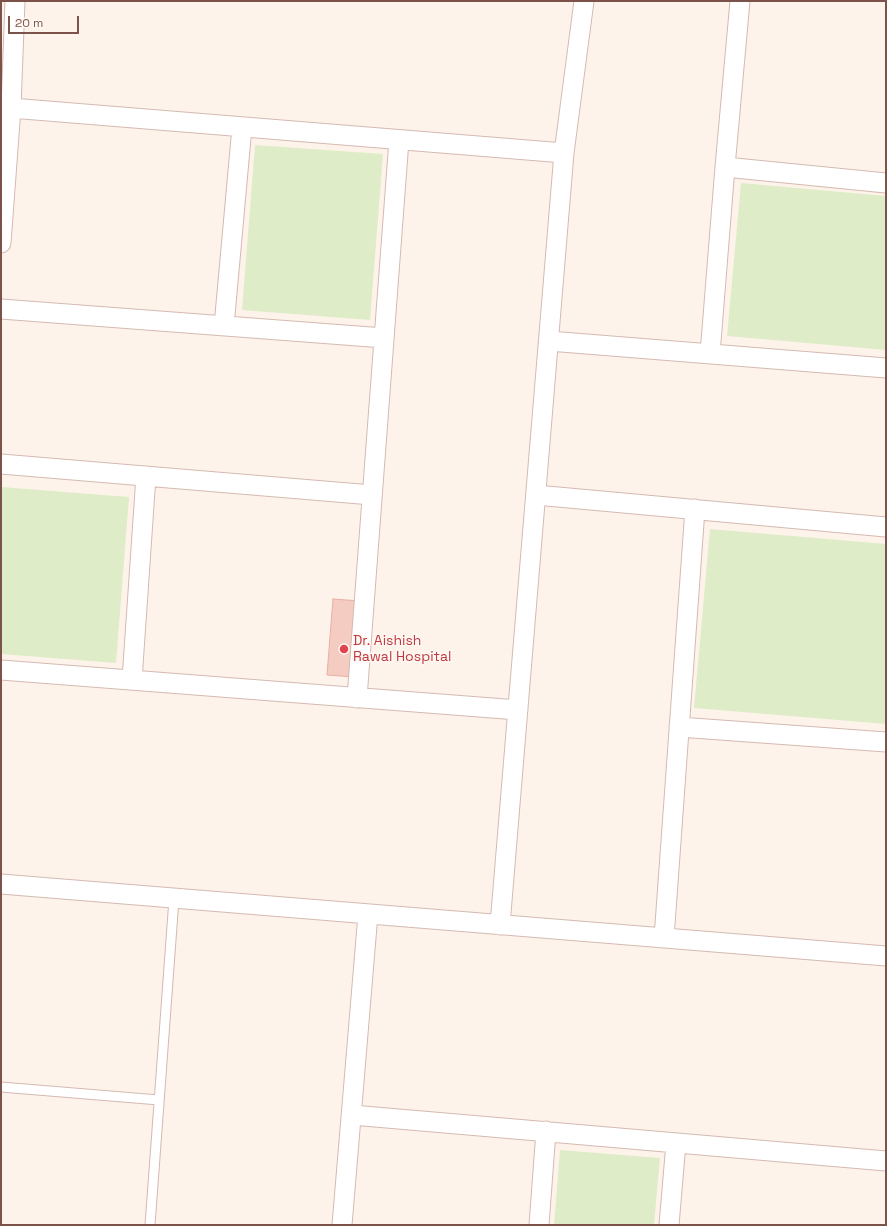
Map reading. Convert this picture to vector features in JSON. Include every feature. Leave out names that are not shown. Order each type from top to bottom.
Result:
[{"type":"street","points":[[1,244],[11,108],[15,1]]},
{"type":"street","points":[[500,925],[564,153],[584,1]]},
{"type":"street","points":[[710,354],[740,1]]},
{"type":"street","points":[[11,108],[564,153]]},
{"type":"street","points":[[224,326],[242,127]]},
{"type":"street","points":[[357,698],[399,140]]},
{"type":"street","points":[[725,167],[886,183]]},
{"type":"street","points":[[1,309],[384,338]]},
{"type":"street","points":[[549,341],[886,368]]},
{"type":"street","points":[[1,464],[372,495]]},
{"type":"street","points":[[132,680],[146,476]]},
{"type":"street","points":[[536,495],[886,527]]},
{"type":"street","points":[[664,938],[695,510]]},
{"type":"street","points":[[1,670],[518,710]]},
{"type":"street","points":[[679,727],[886,742]]},
{"type":"street","points":[[1,884],[886,956]]},
{"type":"street","points":[[342,1225],[368,914]]},
{"type":"street","points":[[352,1115],[886,1161]]},
{"type":"street","points":[[539,1225],[546,1131]]},
{"type":"street","points":[[669,1225],[676,1143]]},
{"type":"lane","points":[[150,1225],[174,898]]},
{"type":"lane","points":[[1,1088],[159,1100]]},
{"type":"green space","points":[[255,145],[383,154],[370,320],[242,310]]},
{"type":"green space","points":[[741,183],[886,196],[886,350],[727,336]]},
{"type":"green space","points":[[1,487],[129,497],[116,663],[1,654]]},
{"type":"green space","points":[[710,529],[886,544],[886,724],[694,708]]},
{"type":"green space","points":[[560,1150],[660,1158],[654,1225],[554,1225]]},
{"type":"building","points":[[333,599],[360,601],[354,677],[327,675]]},
{"type":"place","name":"Dr. Aishish Rawal Hospital","points":[[344,649]]}]
